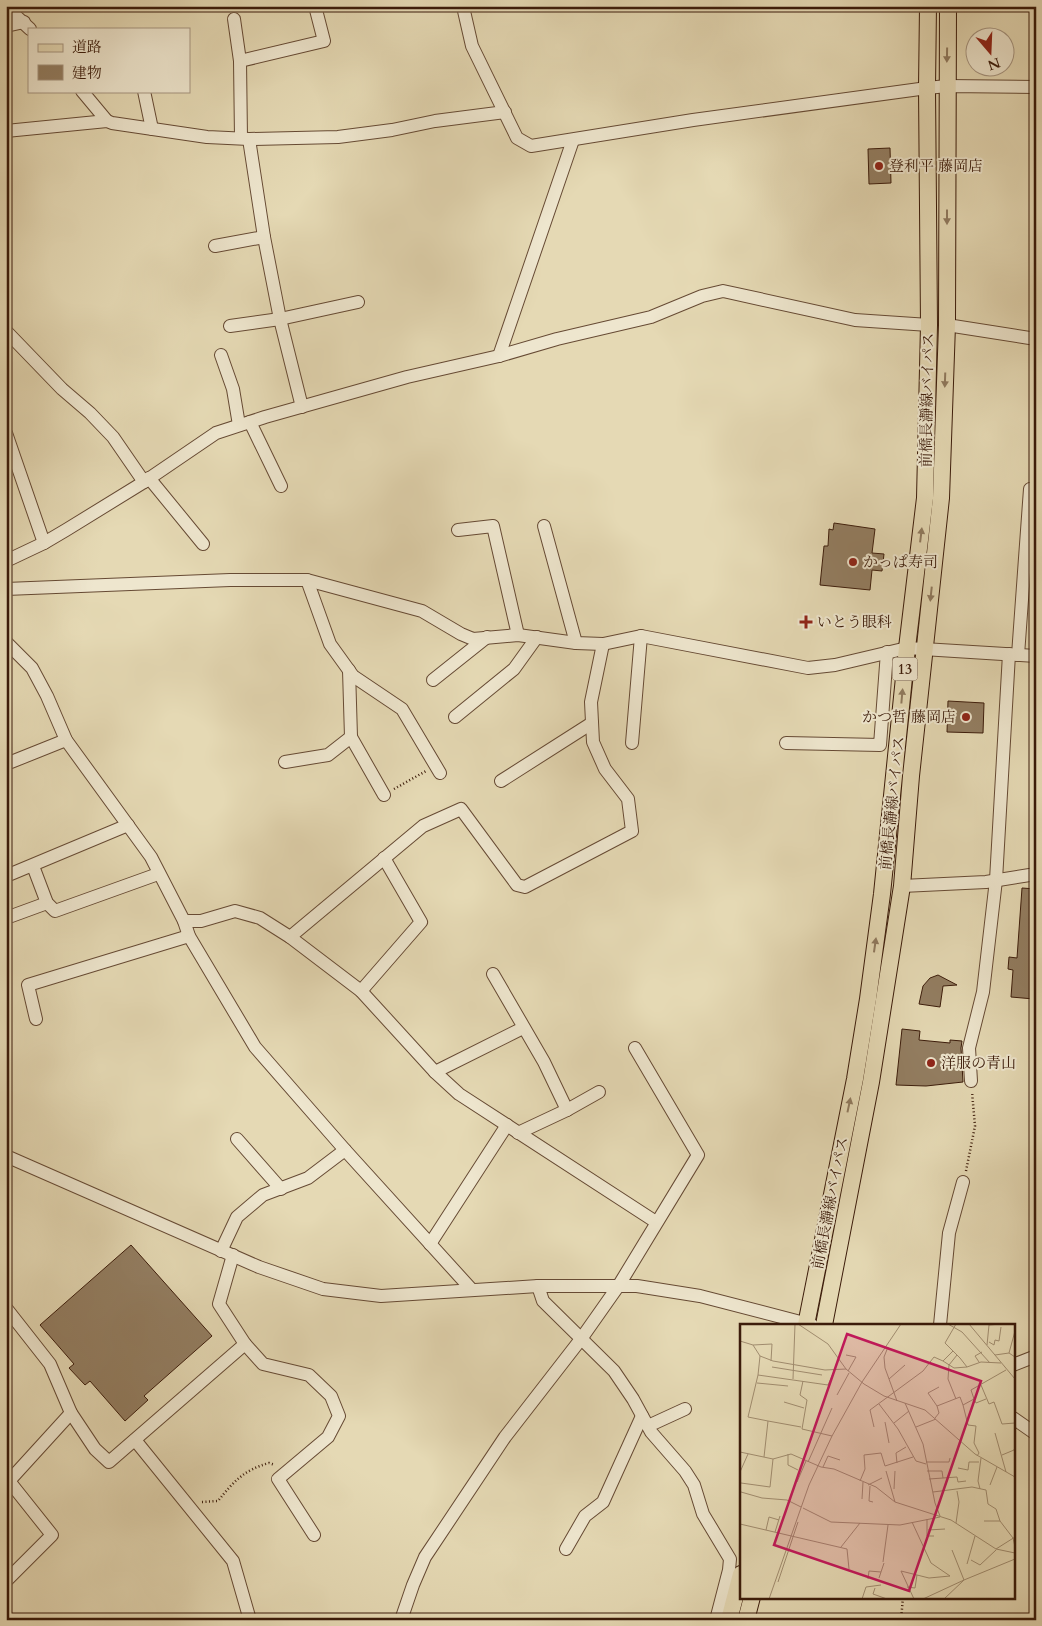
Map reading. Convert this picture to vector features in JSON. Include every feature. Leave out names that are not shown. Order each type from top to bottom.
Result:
[{"type":"main road","name":"前橋長瀞線バイパス","points":[[808,1324],[855,1079],[868,999],[882,894],[907,648],[925,498],[929,326],[928,6]]},
{"type":"main road","name":"前橋長瀞線バイパス","points":[[824,1324],[871,1082],[902,886],[942,498],[947,325],[948,6]]},
{"type":"main road","points":[[729,1620],[740,1578]]},
{"type":"main road","points":[[746,1620],[752,1598]]},
{"type":"street","points":[[240,61],[324,41],[315,6]]},
{"type":"street","points":[[6,7],[27,25]]},
{"type":"street","points":[[464,10],[472,46],[518,138],[531,146],[693,120],[927,88],[947,86],[1036,87]]},
{"type":"street","points":[[234,19],[240,61],[245,139],[280,319],[302,407]]},
{"type":"street","points":[[6,26],[27,25]]},
{"type":"street","points":[[83,92],[107,121]]},
{"type":"street","points":[[144,92],[152,129]]},
{"type":"street","points":[[6,131],[107,121],[207,137],[245,139],[338,137],[392,130],[434,121],[505,112]]},
{"type":"street","points":[[498,356],[573,140]]},
{"type":"street","points":[[215,246],[264,237]]},
{"type":"street","points":[[6,561],[44,543],[147,480],[216,433],[407,377],[651,317],[702,296],[723,291],[855,320],[929,326]]},
{"type":"street","points":[[230,326],[280,319],[358,302]]},
{"type":"street","points":[[947,325],[1036,339]]},
{"type":"street","points":[[6,330],[62,389],[113,437],[147,480],[203,544]]},
{"type":"street","points":[[221,355],[245,424],[281,486]]},
{"type":"street","points":[[6,433],[12,469],[44,543]]},
{"type":"street","points":[[971,1081],[969,1048],[983,992],[996,880],[1014,654],[1030,489]]},
{"type":"street","points":[[458,530],[493,526],[518,634]]},
{"type":"street","points":[[544,526],[576,643]]},
{"type":"street","points":[[6,589],[230,580],[307,580],[422,611],[473,639],[518,634],[576,643],[604,644],[641,636],[808,668],[835,665],[907,648],[1036,656]]},
{"type":"street","points":[[307,580],[330,644],[353,676],[402,709],[438,769]]},
{"type":"street","points":[[632,743],[641,636]]},
{"type":"street","points":[[433,680],[487,637]]},
{"type":"street","points":[[455,717],[514,669],[537,637]]},
{"type":"street","points":[[6,642],[32,668],[47,696],[66,740],[152,857],[158,874],[184,921],[189,936],[255,1047],[472,1290]]},
{"type":"street","points":[[290,937],[423,826],[462,809],[517,885],[525,887],[632,831],[628,799],[605,769],[593,742],[591,702],[604,644]]},
{"type":"street","points":[[786,743],[880,745],[887,652]]},
{"type":"street","points":[[349,670],[351,737],[384,795]]},
{"type":"street","points":[[501,781],[592,723]]},
{"type":"street","points":[[285,762],[328,755],[351,737]]},
{"type":"street","points":[[6,764],[66,740]]},
{"type":"street","points":[[6,876],[128,825]]},
{"type":"street","points":[[361,991],[421,922],[384,858]]},
{"type":"street","points":[[33,866],[47,903],[55,911],[158,874]]},
{"type":"street","points":[[902,886],[996,880],[1036,874]]},
{"type":"street","points":[[6,918],[47,903]]},
{"type":"street","points":[[184,921],[200,921],[234,910],[260,918],[290,937],[361,991],[459,1094],[656,1222]]},
{"type":"street","points":[[36,1019],[28,985],[189,936]]},
{"type":"street","points":[[493,974],[544,1062],[567,1110]]},
{"type":"street","points":[[436,1072],[523,1028]]},
{"type":"street","points":[[401,1620],[425,1557],[505,1437],[582,1339],[619,1285],[698,1156],[635,1048]]},
{"type":"street","points":[[518,1133],[567,1110],[598,1092]]},
{"type":"street","points":[[430,1244],[507,1125]]},
{"type":"street","points":[[237,1139],[281,1189]]},
{"type":"street","points":[[314,1535],[283,1475],[328,1437],[339,1416],[331,1396],[309,1375],[263,1364],[245,1344],[219,1304],[227,1253],[237,1217],[263,1196],[308,1178],[345,1150]]},
{"type":"street","points":[[6,1156],[259,1267],[323,1289],[381,1296],[538,1286],[637,1286],[700,1296],[808,1324]]},
{"type":"street","points":[[940,1324],[949,1234],[963,1182]]},
{"type":"street","points":[[538,1286],[543,1301],[614,1371],[645,1421],[686,1471],[694,1485],[703,1514],[730,1559],[716,1620]]},
{"type":"street","points":[[6,1308],[50,1364],[71,1413],[95,1449],[109,1462],[245,1344]]},
{"type":"street","points":[[1014,1365],[1036,1356]]},
{"type":"street","points":[[566,1549],[585,1516],[603,1502],[645,1421],[685,1409]]},
{"type":"street","points":[[6,1582],[52,1535],[7,1480],[71,1413]]},
{"type":"street","points":[[1014,1419],[1036,1434]]},
{"type":"street","points":[[135,1440],[233,1561],[250,1620]]},
{"type":"path","points":[[384,795],[438,769]]},
{"type":"path","points":[[963,1182],[975,1126],[971,1081]]},
{"type":"path","points":[[186,1504],[218,1501],[231,1484],[253,1468],[269,1463],[283,1475]]},
{"type":"path","points":[[901,1620],[903,1598]]},
{"type":"building","name":"登利平 藤岡店","points":[[890,148],[891,183],[869,184],[868,149]]},
{"type":"building","name":"かっぱ寿司","points":[[834,523],[875,529],[872,553],[884,554],[882,571],[872,570],[870,590],[820,585],[824,546],[828,546],[829,529],[833,530]]},
{"type":"building","name":"かつ哲 藤岡店","points":[[948,701],[984,703],[983,733],[947,732]]},
{"type":"building","points":[[1022,888],[1036,889],[1036,995],[1034,995],[1034,999],[1011,997],[1013,970],[1008,969],[1009,957],[1017,958]]},
{"type":"building","points":[[938,975],[957,985],[943,986],[940,1007],[919,1004],[923,986],[930,978]]},
{"type":"building","name":"洋服の青山","points":[[902,1029],[920,1031],[919,1040],[950,1043],[950,1040],[962,1041],[963,1082],[926,1086],[896,1085]]},
{"type":"building","points":[[131,1245],[212,1336],[144,1396],[148,1400],[125,1421],[90,1381],[85,1385],[69,1368],[74,1364],[40,1325]]},
{"type":"place","name":"登利平 藤岡店","points":[[879,166]]},
{"type":"place","name":"かっぱ寿司","points":[[853,562]]},
{"type":"place","name":"いとう眼科","points":[[806,622]]},
{"type":"place","name":"かつ哲 藤岡店","points":[[966,717]]},
{"type":"place","name":"洋服の青山","points":[[931,1063]]}]
